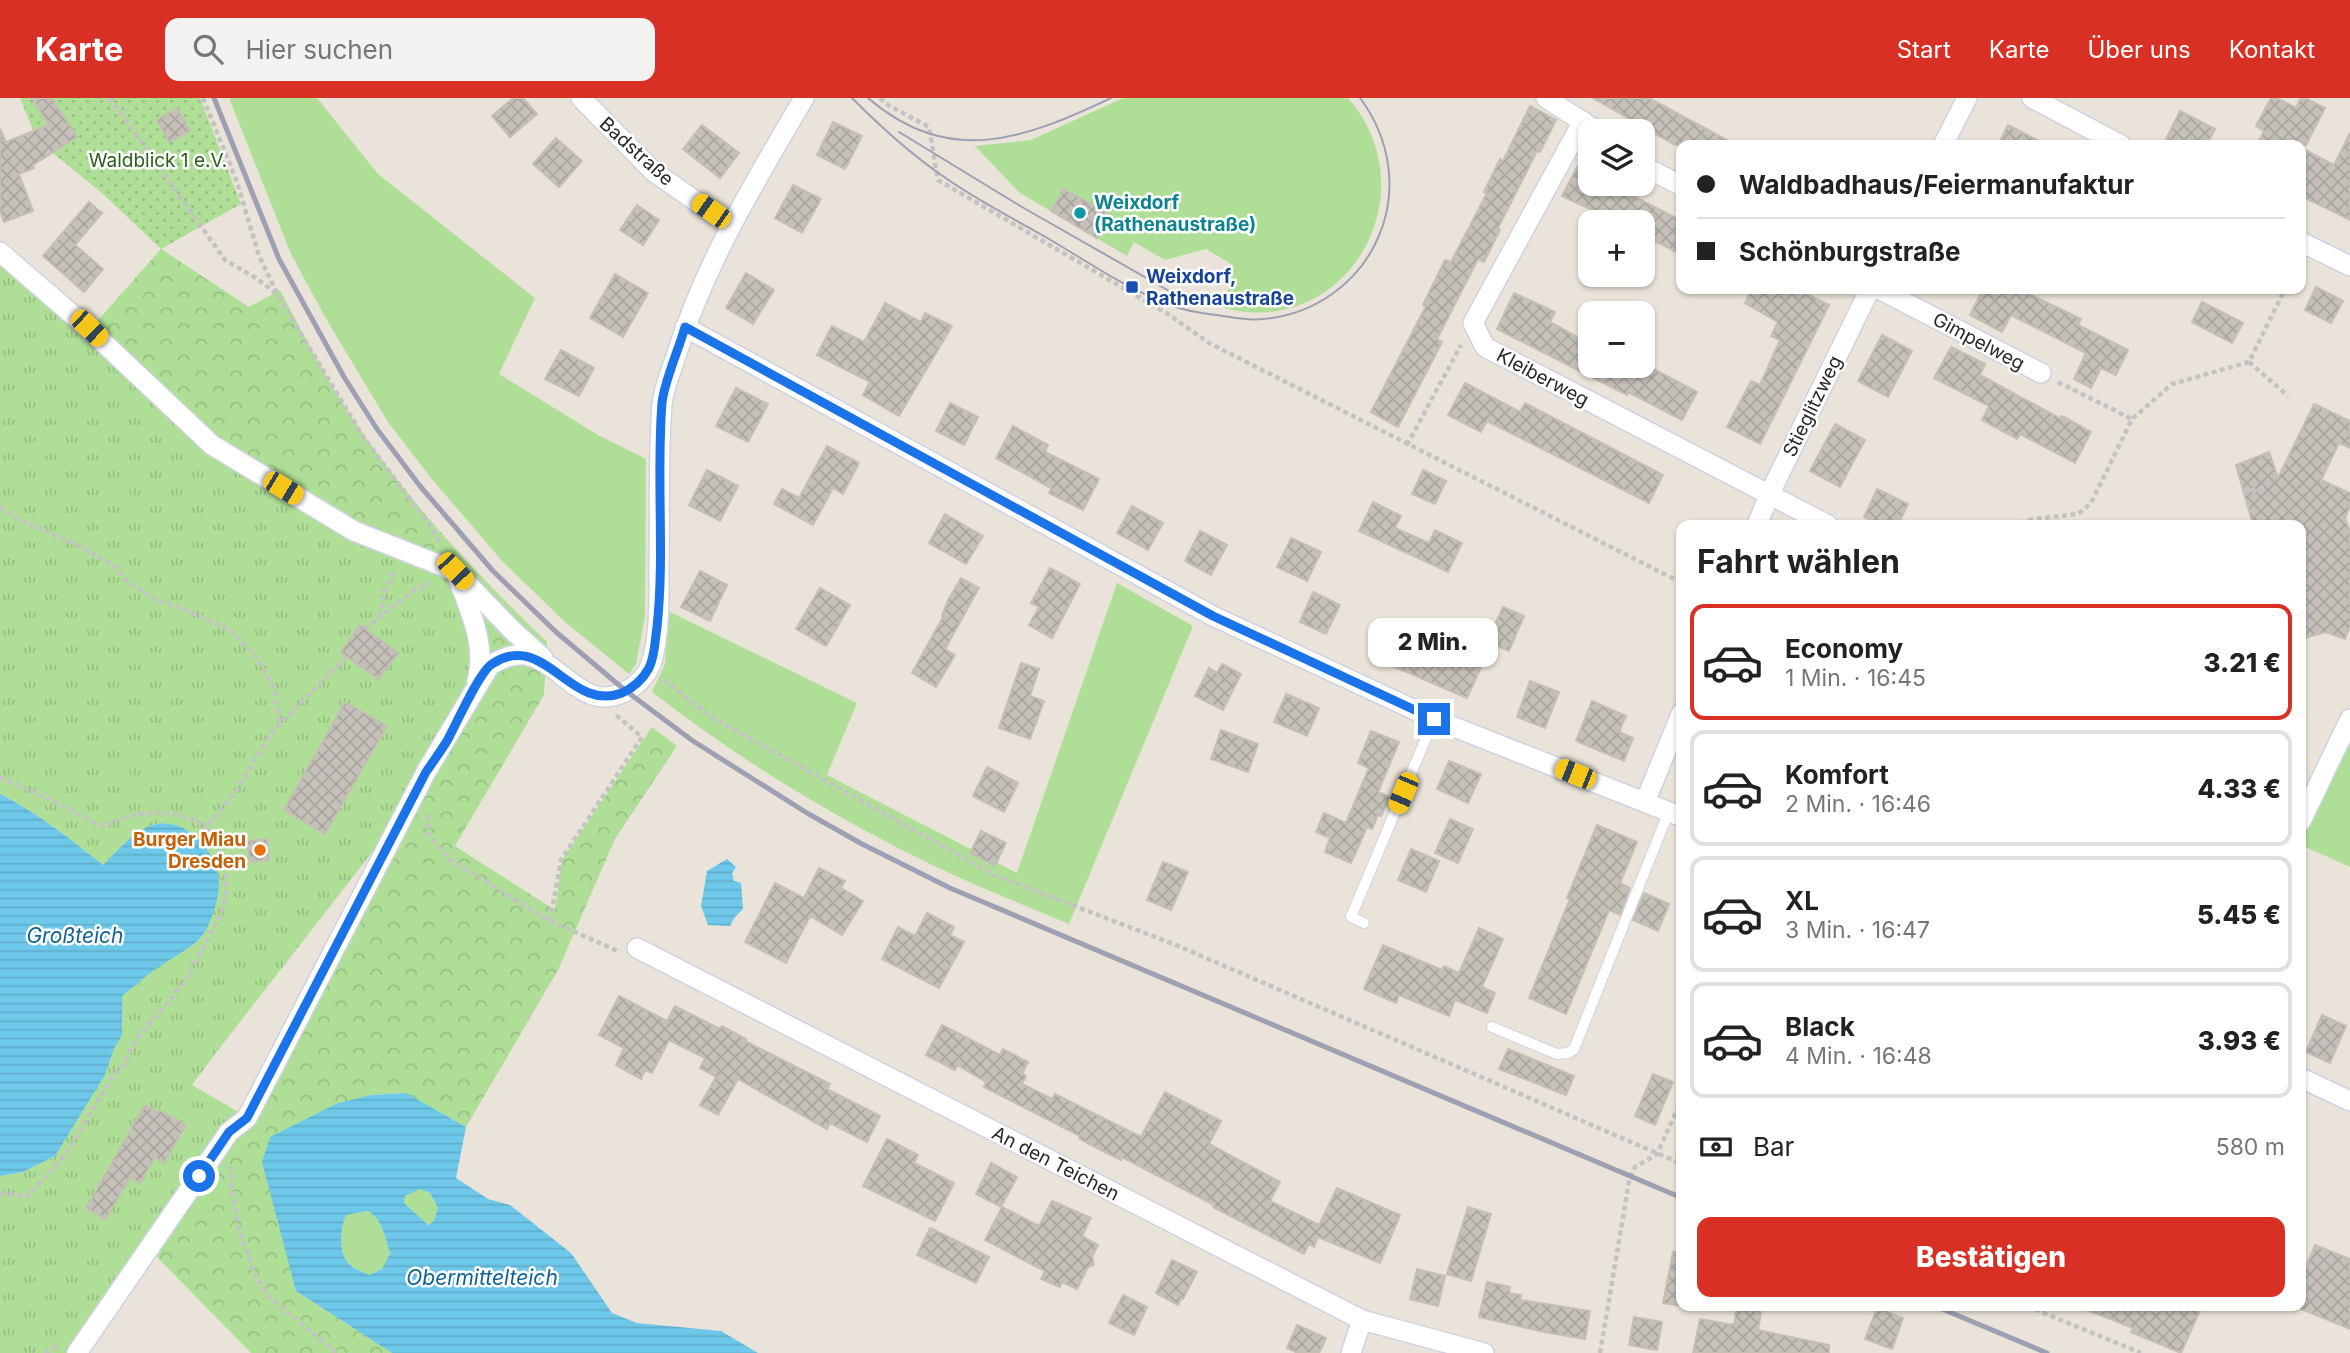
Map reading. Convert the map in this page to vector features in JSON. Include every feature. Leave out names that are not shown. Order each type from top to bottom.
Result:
[{"type":"street","name":"Badstraße","points":[[581,98],[654,172],[730,225]]},
{"type":"street","points":[[0,252],[89,328],[212,445],[354,531],[455,571],[564,679],[594,696],[615,695],[639,682],[649,669],[653,657],[659,607],[663,400],[685,327],[730,225],[804,98]]},
{"type":"street","points":[[1546,98],[1579,119]]},
{"type":"street","points":[[1946,140],[1967,98]]},
{"type":"street","points":[[2032,98],[2111,140]]},
{"type":"street","points":[[1473,323],[1578,146]]},
{"type":"street","points":[[1655,172],[1676,183]]},
{"type":"street","points":[[2306,244],[2350,266]]},
{"type":"street","name":"Stieglitzweg","points":[[1759,520],[1868,294]]},
{"type":"street","name":"Gimpelweg","points":[[1889,294],[2041,373]]},
{"type":"street","name":"Kleiberweg","points":[[1473,323],[1485,346],[1818,520]]},
{"type":"street","points":[[685,327],[1213,616],[1434,719],[1675,814]]},
{"type":"street","points":[[455,571],[480,643],[481,667],[475,689]]},
{"type":"street","points":[[76,1353],[229,1132],[247,1118],[426,772],[490,665],[504,658],[523,655],[537,659],[559,673]]},
{"type":"street","points":[[2306,811],[2350,719]]},
{"type":"street","points":[[1645,802],[1676,727]]},
{"type":"street","name":"An den Teichen","points":[[637,948],[1362,1320],[1484,1353]]},
{"type":"street","points":[[2306,1081],[2350,1101]]},
{"type":"street","points":[[1351,1353],[1362,1320]]},
{"type":"lane","points":[[1364,923],[1351,917],[1434,719]]},
{"type":"lane","points":[[1492,1027],[1558,1054],[1574,1049],[1675,814]]},
{"type":"path","points":[[110,98],[225,260],[277,294]]},
{"type":"path","points":[[203,98],[237,182],[259,256],[277,294],[365,438],[429,524],[455,571],[414,590],[365,629]]},
{"type":"path","points":[[880,98],[929,127],[938,180],[1168,314],[1209,343],[1676,580]]},
{"type":"path","points":[[2030,520],[2078,514],[2091,503],[2132,419],[2172,384],[2249,362],[2283,294]]},
{"type":"path","points":[[1407,445],[1473,323]]},
{"type":"path","points":[[2249,362],[2288,396]]},
{"type":"path","points":[[2041,373],[2132,419]]},
{"type":"path","points":[[2243,494],[2269,485]]},
{"type":"path","points":[[0,507],[19,520],[78,545],[114,566],[127,581],[154,599],[230,630],[257,658],[276,693],[279,724]]},
{"type":"path","points":[[380,618],[386,591],[403,550]]},
{"type":"path","points":[[206,827],[236,793],[271,733],[347,656]]},
{"type":"path","points":[[649,669],[710,716],[994,875],[1177,945],[1676,1162]]},
{"type":"path","points":[[550,921],[561,860],[642,737],[594,696]]},
{"type":"path","points":[[0,777],[102,827],[135,814],[173,813],[190,818],[206,827],[226,871],[226,894],[222,912],[184,983],[134,1042],[123,1066],[111,1079],[64,1157],[27,1196],[0,1193]]},
{"type":"path","points":[[447,858],[550,921],[624,954],[637,948]]},
{"type":"path","points":[[1600,1353],[1630,1176],[1635,1167],[1657,1154],[1676,1112]]},
{"type":"path","points":[[229,1132],[231,1185],[239,1228],[254,1272],[267,1294],[337,1353]]},
{"type":"path","points":[[2039,1311],[2141,1353]]},
{"type":"green space","name":"Waldblick 1 e.V.","points":[[20,98],[200,98],[241,204],[161,249],[103,194],[37,140]]},
{"type":"green space","points":[[229,98],[317,98],[378,174],[535,298],[499,374],[598,435],[646,459],[645,616],[636,664],[629,674],[565,622],[503,562],[431,478],[388,422],[291,254]]},
{"type":"green space","points":[[1123,98],[1348,98],[1372,136],[1381,175],[1378,215],[1363,251],[1339,281],[1307,302],[1268,312],[1224,308],[1233,265],[1206,249],[1165,260],[1134,242],[1127,256],[1020,193],[975,146],[1031,140]]},
{"type":"green space","points":[[161,249],[249,307],[280,290],[331,384],[386,466],[452,544],[547,642],[544,695],[455,846],[555,910],[562,860],[652,727],[677,746],[615,839],[558,970],[466,1127],[405,1093],[371,1095],[338,1103],[296,1291],[392,1353],[251,1353],[157,1257],[411,805],[355,527],[215,441],[92,327]]},
{"type":"green space","points":[[0,254],[86,330],[211,448],[354,534],[453,576],[478,643],[479,666],[472,688],[247,1118],[229,1132],[76,1353],[0,1353],[0,1176],[23,1172],[55,1156],[105,1075],[122,1035],[122,996],[193,945],[202,935],[217,902],[219,884],[213,859],[196,837],[185,829],[160,824],[147,827],[123,844],[103,865],[41,818],[0,794]],"holes":[[[405,810],[247,1117],[192,1085]]]},
{"type":"green space","points":[[1117,583],[1193,626],[1069,924],[956,876],[837,815],[724,745],[652,692],[665,664],[668,611],[857,703],[827,775],[1017,873]]},
{"type":"green space","points":[[2350,719],[2350,867],[2306,847],[2306,811]]},
{"type":"green space","points":[[420,1188],[430,1193],[438,1208],[434,1221],[427,1225],[404,1204],[405,1196]]},
{"type":"green space","points":[[369,1211],[380,1224],[390,1253],[382,1269],[369,1275],[356,1269],[345,1259],[341,1240],[346,1215]]},
{"type":"water","name":"Großteich","points":[[0,794],[41,818],[103,865],[129,839],[147,827],[160,824],[185,829],[196,837],[213,859],[219,884],[215,908],[202,935],[193,945],[154,970],[122,996],[122,1035],[105,1075],[55,1156],[23,1172],[0,1176]]},
{"type":"water","points":[[727,859],[736,867],[732,873],[734,881],[741,883],[743,909],[730,926],[708,925],[701,906],[707,871]]},
{"type":"water","name":"Obermittelteich","points":[[406,1093],[466,1127],[456,1178],[488,1199],[510,1205],[571,1253],[612,1313],[637,1323],[721,1331],[758,1353],[392,1353],[296,1291],[262,1162],[270,1137],[338,1103],[371,1095]],"holes":[[[420,1189],[430,1193],[438,1208],[434,1221],[428,1225],[404,1203],[405,1196]],[[368,1211],[380,1224],[390,1253],[382,1269],[369,1275],[349,1264],[345,1259],[341,1240],[346,1215]]]},
{"type":"building","points":[[32,98],[52,98],[77,137],[33,165],[34,168],[19,174],[33,211],[4,222],[0,211],[0,129],[6,142],[49,125]]},
{"type":"building","points":[[513,98],[523,98],[537,114],[510,137],[492,116]]},
{"type":"building","points":[[1593,98],[1649,98],[1727,140],[1676,140],[1676,145],[1655,134],[1655,119],[1630,119]]},
{"type":"building","points":[[2271,98],[2277,98],[2296,108],[2301,98],[2305,98],[2325,108],[2306,145],[2306,140],[2260,140],[2264,131],[2256,126]]},
{"type":"building","points":[[1530,106],[1556,120],[1540,152],[1537,151],[1484,262],[1478,259],[1437,339],[1442,342],[1398,427],[1371,412],[1426,306],[1423,305],[1445,260],[1451,262],[1487,193],[1484,192],[1500,159],[1503,161]]},
{"type":"building","points":[[177,108],[190,131],[169,142],[157,120]]},
{"type":"building","points":[[2180,111],[2215,129],[2210,140],[2166,139]]},
{"type":"building","points":[[833,122],[862,136],[845,169],[817,155]]},
{"type":"building","points":[[702,125],[739,153],[720,178],[683,149]]},
{"type":"building","points":[[2008,125],[2037,140],[2000,140]]},
{"type":"building","points":[[2350,133],[2350,220],[2306,198],[2306,151],[2334,165]]},
{"type":"building","points":[[556,138],[582,161],[559,187],[533,164]]},
{"type":"building","points":[[1577,167],[1578,196],[1633,196],[1676,218],[1676,252],[1655,241],[1655,210],[1592,210],[1562,196]]},
{"type":"building","points":[[793,185],[821,199],[802,233],[775,218]]},
{"type":"building","name":"Weixdorf (Rathenaustraße)","points":[[1064,189],[1110,215],[1097,238],[1051,211]]},
{"type":"building","points":[[89,202],[102,213],[75,245],[103,269],[84,292],[43,256]]},
{"type":"building","points":[[637,205],[659,220],[643,245],[620,230]]},
{"type":"building","points":[[746,273],[774,290],[753,324],[726,308]]},
{"type":"building","points":[[615,274],[648,293],[623,337],[590,318]]},
{"type":"building","points":[[2316,287],[2343,301],[2331,323],[2305,310]]},
{"type":"building","points":[[1514,293],[1555,312],[1550,322],[1578,337],[1578,370],[1497,329]]},
{"type":"building","points":[[1750,294],[1807,294],[1829,305],[1760,444],[1727,427],[1751,381],[1760,385],[1780,340],[1771,336],[1778,322],[1745,303]]},
{"type":"building","points":[[1980,294],[2029,294],[2081,319],[2078,325],[2128,350],[2116,375],[2101,368],[2091,388],[2074,379],[2086,353],[2011,315],[2002,332],[1970,315]]},
{"type":"building","points":[[2202,302],[2243,323],[2232,343],[2192,322]]},
{"type":"building","points":[[885,303],[921,322],[925,313],[952,326],[899,416],[863,395],[870,382],[817,355],[832,326],[864,342]]},
{"type":"building","points":[[1882,335],[1912,351],[1888,397],[1858,381]]},
{"type":"building","points":[[1951,347],[1985,364],[1980,375],[2061,419],[2062,416],[2091,432],[2075,463],[2020,434],[2017,439],[1982,420],[1989,406],[1934,378]]},
{"type":"building","points":[[561,350],[594,368],[579,396],[545,379]]},
{"type":"building","points":[[1655,370],[1697,392],[1682,420],[1628,392],[1627,395],[1594,378],[1655,378]]},
{"type":"building","points":[[1465,383],[1520,412],[1525,403],[1663,475],[1649,503],[1487,421],[1481,432],[1448,415]]},
{"type":"building","points":[[736,388],[768,404],[748,442],[716,426]]},
{"type":"building","points":[[950,403],[978,417],[964,445],[936,431]]},
{"type":"building","points":[[2314,404],[2350,421],[2350,448],[2339,443],[2321,480],[2350,493],[2350,506],[2345,518],[2350,532],[2350,626],[2345,639],[2326,632],[2306,638],[2306,520],[2252,520],[2236,465],[2269,452],[2278,478]]},
{"type":"building","points":[[1835,424],[1865,440],[1840,487],[1810,471]]},
{"type":"building","points":[[1013,426],[1048,445],[1045,452],[1099,479],[1083,510],[1049,493],[1051,488],[996,458]]},
{"type":"building","points":[[827,446],[859,463],[843,494],[833,488],[813,525],[774,504],[782,489],[799,498]]},
{"type":"building","points":[[707,470],[738,486],[720,521],[689,505]]},
{"type":"building","points":[[1423,470],[1446,481],[1435,504],[1412,494]]},
{"type":"building","points":[[1877,489],[1908,504],[1900,520],[1870,520],[1864,517]]},
{"type":"building","points":[[1373,502],[1401,516],[1395,528],[1429,543],[1435,530],[1462,543],[1448,572],[1359,531]]},
{"type":"building","points":[[1132,506],[1163,523],[1148,550],[1117,533]]},
{"type":"building","points":[[945,514],[983,536],[966,564],[929,543]]},
{"type":"building","points":[[1200,531],[1227,545],[1211,575],[1185,561]]},
{"type":"building","points":[[1291,538],[1321,552],[1307,581],[1277,567]]},
{"type":"building","points":[[1050,568],[1080,584],[1052,638],[1029,625],[1039,607],[1031,603]]},
{"type":"building","points":[[700,571],[727,585],[710,621],[681,607]]},
{"type":"building","points":[[961,578],[979,588],[945,649],[955,655],[936,687],[912,673]]},
{"type":"building","points":[[820,588],[850,605],[826,646],[796,629]]},
{"type":"building","points":[[1313,592],[1340,605],[1326,634],[1300,622]]},
{"type":"building","points":[[1503,607],[1524,616],[1509,651],[1487,642]]},
{"type":"building","points":[[360,625],[398,653],[378,679],[341,652]]},
{"type":"building","points":[[1398,630],[1482,665],[1467,698],[1383,662]]},
{"type":"building","points":[[1021,663],[1039,669],[1030,696],[1044,701],[1030,739],[999,728]]},
{"type":"building","points":[[1222,664],[1241,674],[1223,710],[1195,696],[1209,668],[1217,673]]},
{"type":"building","points":[[1530,681],[1559,692],[1545,728],[1517,717]]},
{"type":"building","points":[[1286,694],[1319,708],[1307,736],[1274,722]]},
{"type":"building","points":[[1592,701],[1626,716],[1619,732],[1633,738],[1624,761],[1576,741]]},
{"type":"building","points":[[345,702],[387,726],[325,834],[284,810]]},
{"type":"building","points":[[1221,730],[1258,744],[1248,772],[1211,759]]},
{"type":"building","points":[[1371,731],[1399,742],[1378,792],[1390,797],[1372,829],[1367,827],[1351,863],[1325,852],[1330,838],[1316,832],[1324,813],[1346,823],[1369,768],[1358,763]]},
{"type":"building","points":[[1449,761],[1481,774],[1468,803],[1437,789]]},
{"type":"building","points":[[987,767],[1018,783],[1004,812],[973,796]]},
{"type":"building","points":[[1450,819],[1473,829],[1458,863],[1435,853]]},
{"type":"building","points":[[1597,825],[1637,842],[1620,883],[1630,888],[1620,915],[1609,910],[1566,1014],[1529,998]]},
{"type":"building","points":[[981,831],[1006,843],[995,866],[970,853]]},
{"type":"building","points":[[267,839],[269,860],[250,862],[247,841]]},
{"type":"building","points":[[1411,849],[1439,861],[1426,892],[1398,880]]},
{"type":"building","points":[[1163,862],[1188,872],[1171,910],[1147,900]]},
{"type":"building","points":[[819,868],[845,881],[841,888],[863,901],[842,935],[810,916],[786,963],[745,942],[775,883],[804,898]]},
{"type":"building","points":[[1644,893],[1669,904],[1658,931],[1633,920]]},
{"type":"building","points":[[927,913],[954,927],[950,935],[964,942],[939,988],[882,959],[898,927],[915,936]]},
{"type":"building","points":[[1479,928],[1503,939],[1482,987],[1495,993],[1487,1013],[1455,1000],[1449,1016],[1399,995],[1396,1003],[1364,989],[1383,945],[1442,970],[1444,966],[1459,973]]},
{"type":"building","points":[[619,996],[667,1021],[675,1006],[720,1029],[722,1026],[746,1039],[745,1041],[830,1084],[827,1089],[880,1116],[867,1142],[830,1123],[827,1129],[738,1079],[718,1115],[700,1105],[716,1077],[700,1068],[705,1058],[669,1040],[652,1073],[645,1070],[641,1079],[616,1065],[624,1048],[599,1035]]},
{"type":"building","points":[[2322,1015],[2346,1026],[2330,1063],[2306,1052]]},
{"type":"building","points":[[942,1025],[1000,1055],[1003,1049],[1028,1062],[1022,1074],[1026,1076],[1022,1084],[1052,1099],[1055,1094],[1141,1137],[1165,1092],[1221,1121],[1209,1144],[1280,1182],[1270,1201],[1319,1225],[1337,1188],[1400,1215],[1380,1263],[1318,1237],[1314,1247],[1309,1244],[1304,1254],[984,1087],[986,1082],[957,1065],[955,1070],[926,1055]]},
{"type":"building","points":[[1508,1049],[1574,1076],[1566,1095],[1499,1069]]},
{"type":"building","points":[[1653,1074],[1673,1082],[1655,1125],[1635,1116]]},
{"type":"building","points":[[145,1105],[186,1125],[164,1163],[155,1157],[140,1183],[130,1177],[106,1219],[86,1208]]},
{"type":"building","points":[[887,1139],[918,1155],[914,1163],[954,1183],[935,1221],[863,1186]]},
{"type":"building","points":[[991,1163],[1017,1177],[1001,1207],[976,1194]]},
{"type":"building","points":[[1052,1201],[1091,1218],[1082,1236],[1098,1245],[1092,1257],[1094,1265],[1088,1267],[1077,1289],[1062,1282],[1060,1287],[1041,1279],[1045,1271],[985,1240],[1002,1207],[1039,1226]]},
{"type":"building","points":[[1468,1207],[1491,1214],[1471,1281],[1447,1274]]},
{"type":"building","points":[[930,1228],[989,1257],[976,1283],[917,1255]]},
{"type":"building","points":[[2315,1245],[2350,1259],[2350,1329],[2306,1311],[2306,1267]]},
{"type":"building","points":[[1673,1252],[1676,1252],[1676,1305],[1663,1303]]},
{"type":"building","points":[[1172,1260],[1197,1272],[1178,1305],[1156,1293]]},
{"type":"building","points":[[1417,1269],[1445,1276],[1438,1306],[1410,1299]]},
{"type":"building","points":[[1487,1282],[1510,1287],[1509,1293],[1521,1295],[1520,1300],[1590,1311],[1585,1339],[1479,1317]]},
{"type":"building","points":[[1123,1295],[1147,1307],[1134,1335],[1109,1323]]},
{"type":"building","points":[[1736,1311],[1761,1311],[1758,1330],[1829,1345],[1829,1353],[1693,1353],[1700,1319],[1734,1325]]},
{"type":"building","points":[[1876,1311],[1885,1311],[1903,1318],[1892,1349],[1865,1339]]},
{"type":"building","points":[[2090,1311],[2200,1311],[2181,1353],[2131,1332],[2133,1328]]},
{"type":"building","points":[[1634,1317],[1662,1322],[1657,1350],[1629,1345]]},
{"type":"building","points":[[1297,1325],[1326,1338],[1319,1353],[1298,1353],[1287,1348]]},
{"type":"tram line","points":[[852,98],[928,166],[980,200],[1123,283],[1181,309],[1251,320],[1299,311],[1332,294],[1359,270],[1378,238],[1388,202],[1388,165],[1378,130],[1360,98]]},
{"type":"tram line","points":[[868,98],[898,120],[928,133],[958,140],[988,140],[1018,134],[1048,125],[1111,98]]},
{"type":"tram line","points":[[899,132],[1022,207],[1192,304]]},
{"type":"railway","points":[[214,98],[279,259],[344,377],[377,429],[420,486],[493,571],[556,632],[626,691],[693,741],[807,813],[950,888],[1676,1195]]},
{"type":"railway","points":[[1947,1311],[2047,1353]]},
{"type":"place","name":"Weixdorf (Rathenaustraße)","points":[[1080,213]]},
{"type":"place","name":"Weixdorf, Rathenaustraße","points":[[1132,287]]},
{"type":"place","name":"Burger Miau Dresden","points":[[260,850]]},
{"type":"route","points":[[199,1176],[229,1132],[247,1118],[426,772],[490,665],[504,658],[523,655],[537,659],[581,691],[604,697],[626,691],[639,682],[649,669],[659,607],[663,400],[685,327],[1213,616],[1434,719]]}]
